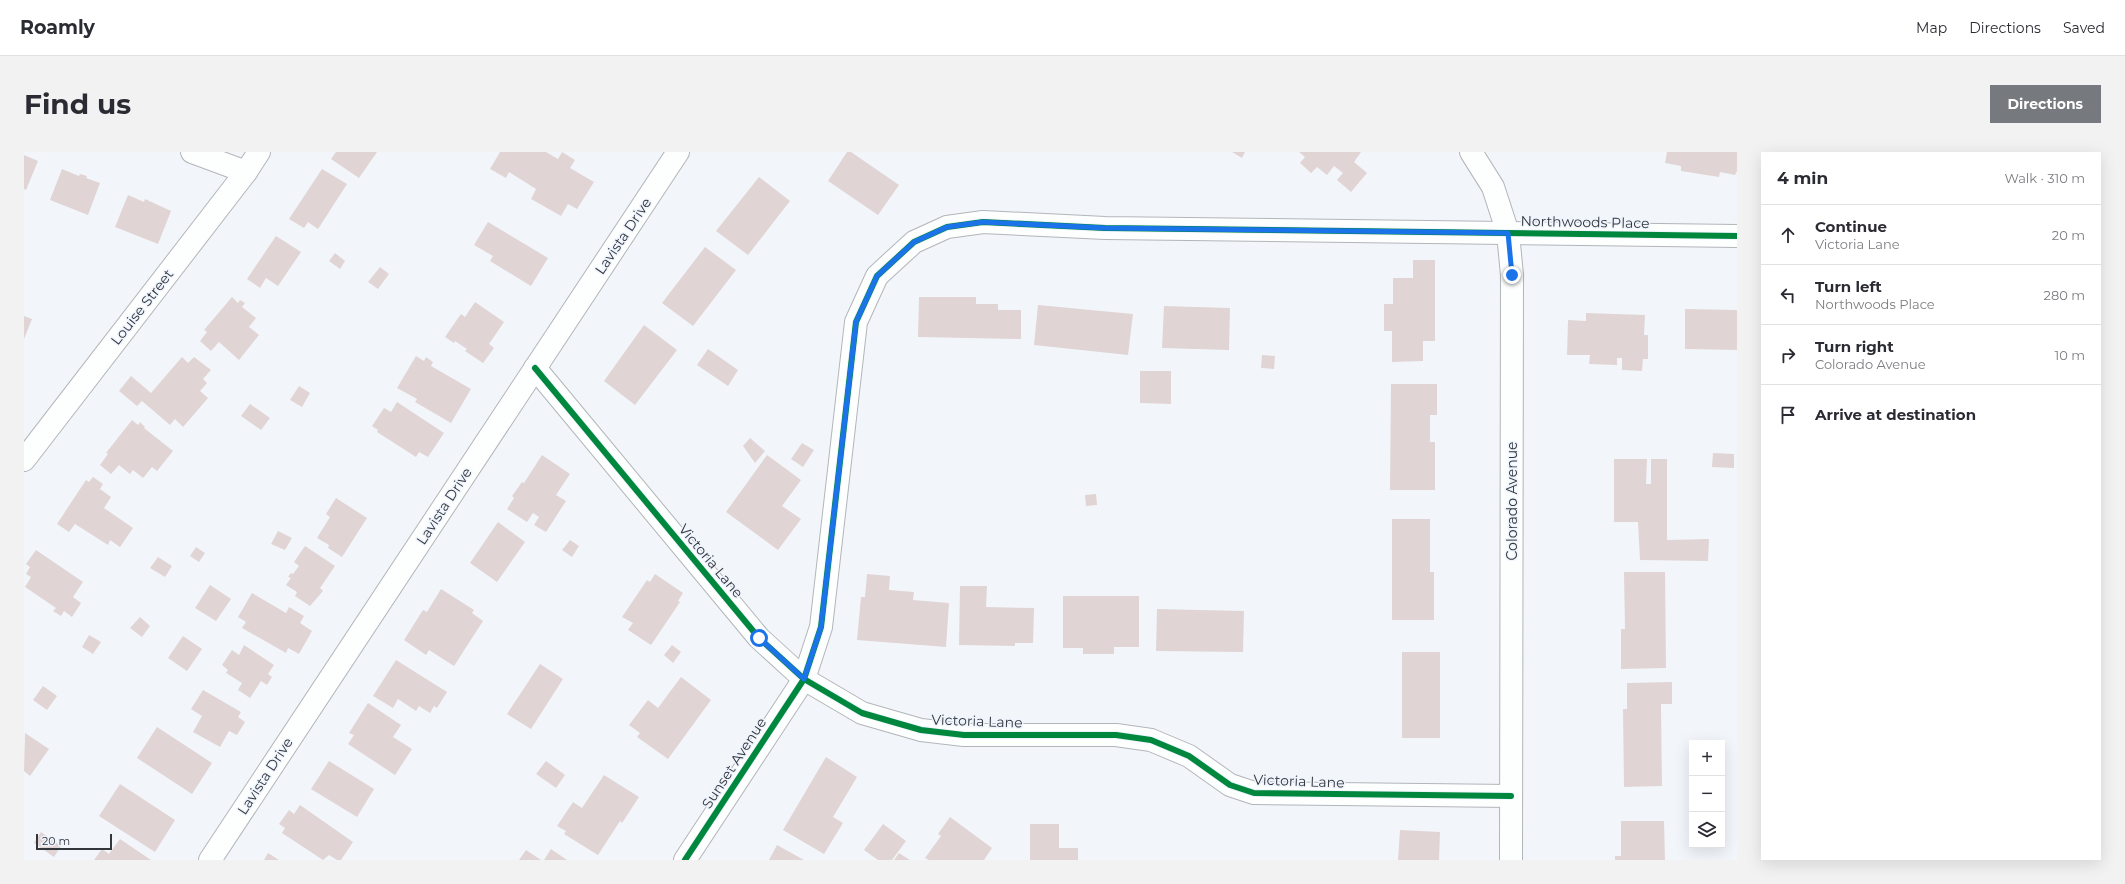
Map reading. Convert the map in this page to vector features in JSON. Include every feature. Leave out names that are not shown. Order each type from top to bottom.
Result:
[{"type":"street","points":[[192,152],[246,172]]},
{"type":"street","name":"Louise Street","points":[[24,460],[260,152]]},
{"type":"street","name":"Lavista Drive","points":[[210,860],[678,152]]},
{"type":"street","name":"Colorado Avenue","points":[[1471,152],[1493,187],[1508,233],[1512,275],[1511,860]]},
{"type":"street","name":"Northwoods Place","points":[[804,679],[821,627],[856,322],[877,276],[914,242],[947,227],[983,222],[1105,228],[1737,236]]},
{"type":"street","name":"Victoria Lane","points":[[535,368],[759,638],[804,679],[862,713],[921,730],[964,735],[1116,735],[1151,740],[1189,756],[1230,785],[1254,793],[1511,796]]},
{"type":"street","name":"Sunset Avenue","points":[[685,860],[804,679]]},
{"type":"building","points":[[336,152],[377,152],[359,178],[331,159]]},
{"type":"building","points":[[500,152],[546,152],[558,159],[562,152],[575,160],[570,168],[594,182],[577,209],[568,204],[561,216],[531,199],[536,189],[509,172],[506,178],[490,169]]},
{"type":"building","points":[[847,152],[851,152],[899,185],[878,215],[828,181]]},
{"type":"building","points":[[1232,152],[1245,152],[1242,158]]},
{"type":"building","points":[[1299,152],[1361,152],[1354,162],[1367,173],[1351,192],[1337,180],[1343,173],[1334,166],[1327,175],[1317,167],[1311,173],[1300,163],[1305,157]]},
{"type":"building","points":[[1667,152],[1737,152],[1737,171],[1735,175],[1720,172],[1719,177],[1681,171],[1681,166],[1665,163]]},
{"type":"building","points":[[24,155],[38,161],[26,190],[24,189]]},
{"type":"building","points":[[62,169],[79,176],[80,174],[87,176],[86,178],[100,183],[88,215],[50,200]]},
{"type":"building","points":[[322,169],[347,184],[318,229],[308,222],[304,228],[289,219]]},
{"type":"building","points":[[759,177],[790,201],[748,255],[716,231]]},
{"type":"building","points":[[128,195],[144,202],[145,199],[171,211],[158,244],[115,227]]},
{"type":"building","points":[[488,222],[548,258],[531,286],[490,261],[493,256],[474,245]]},
{"type":"building","points":[[276,236],[301,252],[278,286],[266,278],[260,288],[247,279]]},
{"type":"building","points":[[705,247],[736,270],[693,326],[662,303]]},
{"type":"building","points":[[335,253],[345,261],[340,269],[329,261]]},
{"type":"building","points":[[1413,260],[1435,260],[1435,341],[1423,341],[1423,361],[1392,362],[1392,331],[1384,331],[1384,304],[1393,304],[1393,278],[1413,278]]},
{"type":"building","points":[[380,267],[389,274],[378,289],[368,282]]},
{"type":"building","points":[[232,297],[238,303],[240,300],[245,303],[242,307],[256,318],[249,327],[259,335],[239,360],[219,342],[211,351],[200,341],[207,332],[204,330]]},
{"type":"building","points":[[919,297],[976,297],[976,304],[998,304],[998,310],[1021,310],[1021,339],[918,337]]},
{"type":"building","points":[[475,302],[504,322],[489,344],[494,348],[483,363],[465,351],[467,349],[455,341],[454,343],[445,337],[461,314],[465,317]]},
{"type":"building","points":[[1038,305],[1133,314],[1128,355],[1034,345]]},
{"type":"building","points":[[1164,306],[1230,308],[1229,350],[1162,348]]},
{"type":"building","points":[[1685,309],[1737,310],[1737,350],[1685,349]]},
{"type":"building","points":[[1586,313],[1645,315],[1644,335],[1648,335],[1648,359],[1643,359],[1642,371],[1622,370],[1622,358],[1617,358],[1617,365],[1589,364],[1590,355],[1567,355],[1568,320],[1586,321]]},
{"type":"building","points":[[24,316],[32,319],[24,339]]},
{"type":"building","points":[[644,325],[677,350],[635,405],[604,381]]},
{"type":"building","points":[[708,349],[738,370],[728,386],[697,365]]},
{"type":"building","points":[[1262,355],[1275,356],[1274,369],[1261,368]]},
{"type":"building","points":[[416,356],[424,361],[426,357],[433,362],[431,366],[471,389],[451,423],[415,402],[417,399],[397,388]]},
{"type":"building","points":[[182,357],[188,363],[194,357],[211,370],[203,379],[207,383],[200,391],[208,398],[183,427],[175,419],[170,425],[142,401],[137,406],[119,391],[131,376],[151,393]]},
{"type":"building","points":[[1140,371],[1171,371],[1171,404],[1140,403]]},
{"type":"building","points":[[1391,384],[1437,384],[1437,415],[1430,415],[1430,442],[1435,442],[1435,490],[1390,490]]},
{"type":"building","points":[[299,386],[310,393],[302,407],[290,400]]},
{"type":"building","points":[[397,402],[444,433],[428,457],[419,452],[416,457],[377,432],[378,430],[372,426],[384,408],[391,412]]},
{"type":"building","points":[[250,404],[270,418],[261,430],[241,416]]},
{"type":"building","points":[[132,420],[138,425],[140,422],[145,427],[144,428],[173,451],[157,471],[152,467],[143,478],[133,470],[130,474],[119,465],[111,474],[100,465],[108,454],[106,453]]},
{"type":"building","points":[[750,438],[765,451],[755,463],[743,446]]},
{"type":"building","points":[[802,443],[814,450],[803,467],[791,459]]},
{"type":"building","points":[[1713,453],[1734,454],[1734,468],[1712,467]]},
{"type":"building","points":[[542,455],[570,474],[556,495],[566,501],[546,532],[534,525],[539,517],[533,513],[527,522],[507,509],[514,498],[512,496],[522,482],[524,483]]},
{"type":"building","points":[[767,455],[801,480],[782,506],[801,519],[778,550],[726,512]]},
{"type":"building","points":[[1614,459],[1647,459],[1646,484],[1651,484],[1651,459],[1667,459],[1667,540],[1709,539],[1708,561],[1640,560],[1638,522],[1614,522]]},
{"type":"building","points":[[93,477],[103,484],[100,489],[111,497],[104,508],[133,528],[120,547],[110,540],[108,545],[75,524],[69,532],[57,524],[86,480],[89,482]]},
{"type":"building","points":[[1096,494],[1097,505],[1086,506],[1085,495]]},
{"type":"building","points":[[336,498],[367,518],[342,557],[328,548],[329,545],[317,538],[330,517],[326,514]]},
{"type":"building","points":[[1392,519],[1430,519],[1430,572],[1434,572],[1434,620],[1392,620]]},
{"type":"building","points":[[498,522],[525,542],[497,582],[470,563]]},
{"type":"building","points":[[278,531],[292,538],[285,550],[271,544]]},
{"type":"building","points":[[570,540],[579,546],[572,557],[562,550]]},
{"type":"building","points":[[305,546],[335,566],[320,588],[323,591],[310,606],[295,596],[297,592],[286,585],[291,578],[288,577],[291,573],[293,574],[299,566],[294,562]]},
{"type":"building","points":[[196,547],[205,553],[199,562],[190,556]]},
{"type":"building","points":[[36,550],[83,582],[73,597],[81,603],[72,617],[64,611],[61,616],[53,611],[56,608],[25,587],[31,577],[26,574],[30,567],[26,564]]},
{"type":"building","points":[[158,557],[172,566],[165,577],[150,568]]},
{"type":"building","points":[[1624,572],[1665,572],[1666,668],[1621,669],[1621,629],[1625,629]]},
{"type":"building","points":[[655,574],[683,593],[678,601],[680,602],[651,645],[628,630],[633,623],[622,617],[647,580],[650,582]]},
{"type":"building","points":[[867,574],[890,576],[889,590],[914,592],[913,600],[949,603],[946,647],[857,640],[861,597],[865,597]]},
{"type":"building","points":[[210,585],[231,599],[216,621],[195,608]]},
{"type":"building","points":[[960,586],[987,586],[986,607],[1034,608],[1033,643],[1015,643],[1015,646],[959,645]]},
{"type":"building","points":[[441,589],[474,610],[472,613],[483,621],[454,666],[429,650],[426,655],[404,640],[423,610],[427,612]]},
{"type":"building","points":[[252,593],[286,613],[289,607],[304,616],[300,623],[312,631],[299,654],[288,648],[286,653],[242,628],[246,622],[238,617]]},
{"type":"building","points":[[1063,596],[1139,596],[1139,647],[1114,647],[1114,654],[1083,654],[1083,648],[1063,648]]},
{"type":"building","points":[[1157,609],[1244,611],[1243,652],[1156,651]]},
{"type":"building","points":[[140,617],[150,626],[142,637],[130,628]]},
{"type":"building","points":[[89,635],[101,642],[93,654],[82,647]]},
{"type":"building","points":[[183,636],[202,649],[187,671],[168,658]]},
{"type":"building","points":[[244,645],[274,665],[268,674],[272,677],[267,685],[261,681],[250,698],[238,690],[242,683],[226,673],[228,670],[222,665],[232,650],[239,655]]},
{"type":"building","points":[[672,645],[681,652],[673,663],[664,655]]},
{"type":"building","points":[[1402,652],[1440,652],[1440,738],[1402,738]]},
{"type":"building","points":[[396,660],[447,692],[437,708],[434,706],[430,713],[419,706],[416,711],[398,699],[393,708],[373,696]]},
{"type":"building","points":[[540,664],[563,679],[531,729],[507,714]]},
{"type":"building","points":[[681,677],[711,700],[668,759],[637,737],[640,733],[629,725],[648,700],[658,708]]},
{"type":"building","points":[[1672,682],[1672,704],[1661,704],[1662,786],[1624,787],[1623,709],[1627,709],[1627,683]]},
{"type":"building","points":[[43,686],[57,696],[47,710],[33,700]]},
{"type":"building","points":[[203,690],[241,712],[238,717],[245,722],[237,735],[229,731],[220,747],[193,732],[202,716],[191,709]]},
{"type":"building","points":[[368,703],[401,725],[393,737],[412,749],[395,775],[348,744],[354,735],[349,733]]},
{"type":"building","points":[[157,727],[212,763],[192,794],[137,758]]},
{"type":"building","points":[[25,733],[49,749],[30,776],[24,771]]},
{"type":"building","points":[[826,757],[857,777],[833,817],[843,823],[824,854],[783,830]]},
{"type":"building","points":[[329,761],[374,789],[357,817],[311,789]]},
{"type":"building","points":[[546,761],[565,775],[556,788],[536,774]]},
{"type":"building","points":[[604,775],[639,797],[622,823],[620,821],[598,855],[564,834],[566,831],[557,826],[573,802],[582,808]]},
{"type":"building","points":[[120,784],[175,820],[155,852],[99,816]]},
{"type":"building","points":[[300,805],[353,842],[341,860],[337,860],[329,855],[323,860],[282,833],[285,828],[279,824],[289,810],[294,814]]},
{"type":"building","points":[[950,817],[992,848],[984,860],[929,860],[925,858],[941,836],[938,834]]},
{"type":"building","points":[[1621,821],[1664,821],[1665,860],[1615,860],[1615,856],[1621,856]]},
{"type":"building","points":[[883,824],[906,841],[892,860],[878,860],[864,850]]},
{"type":"building","points":[[1030,824],[1059,824],[1059,848],[1078,848],[1078,860],[1030,860]]},
{"type":"building","points":[[1400,830],[1440,832],[1439,860],[1398,860]]},
{"type":"building","points":[[41,832],[61,846],[54,857],[34,843]]},
{"type":"building","points":[[120,839],[151,860],[94,860],[102,849],[109,854]]},
{"type":"building","points":[[777,845],[804,860],[769,860]]},
{"type":"building","points":[[551,849],[567,860],[544,860]]},
{"type":"building","points":[[526,850],[541,860],[519,860]]},
{"type":"building","points":[[268,853],[279,860],[264,860]]},
{"type":"building","points":[[899,853],[910,860],[894,860]]},
{"type":"cycle path","points":[[685,860],[804,679],[821,627],[856,322],[877,276],[914,242],[947,227],[983,222],[1105,228],[1737,236]]},
{"type":"cycle path","points":[[535,368],[759,638],[804,679],[862,713],[921,730],[964,735],[1116,735],[1151,740],[1189,756],[1230,785],[1254,793],[1511,796]]},
{"type":"route","points":[[759,638],[804,679],[821,627],[856,322],[877,276],[914,242],[947,227],[983,222],[1105,228],[1508,233],[1512,275]]}]
